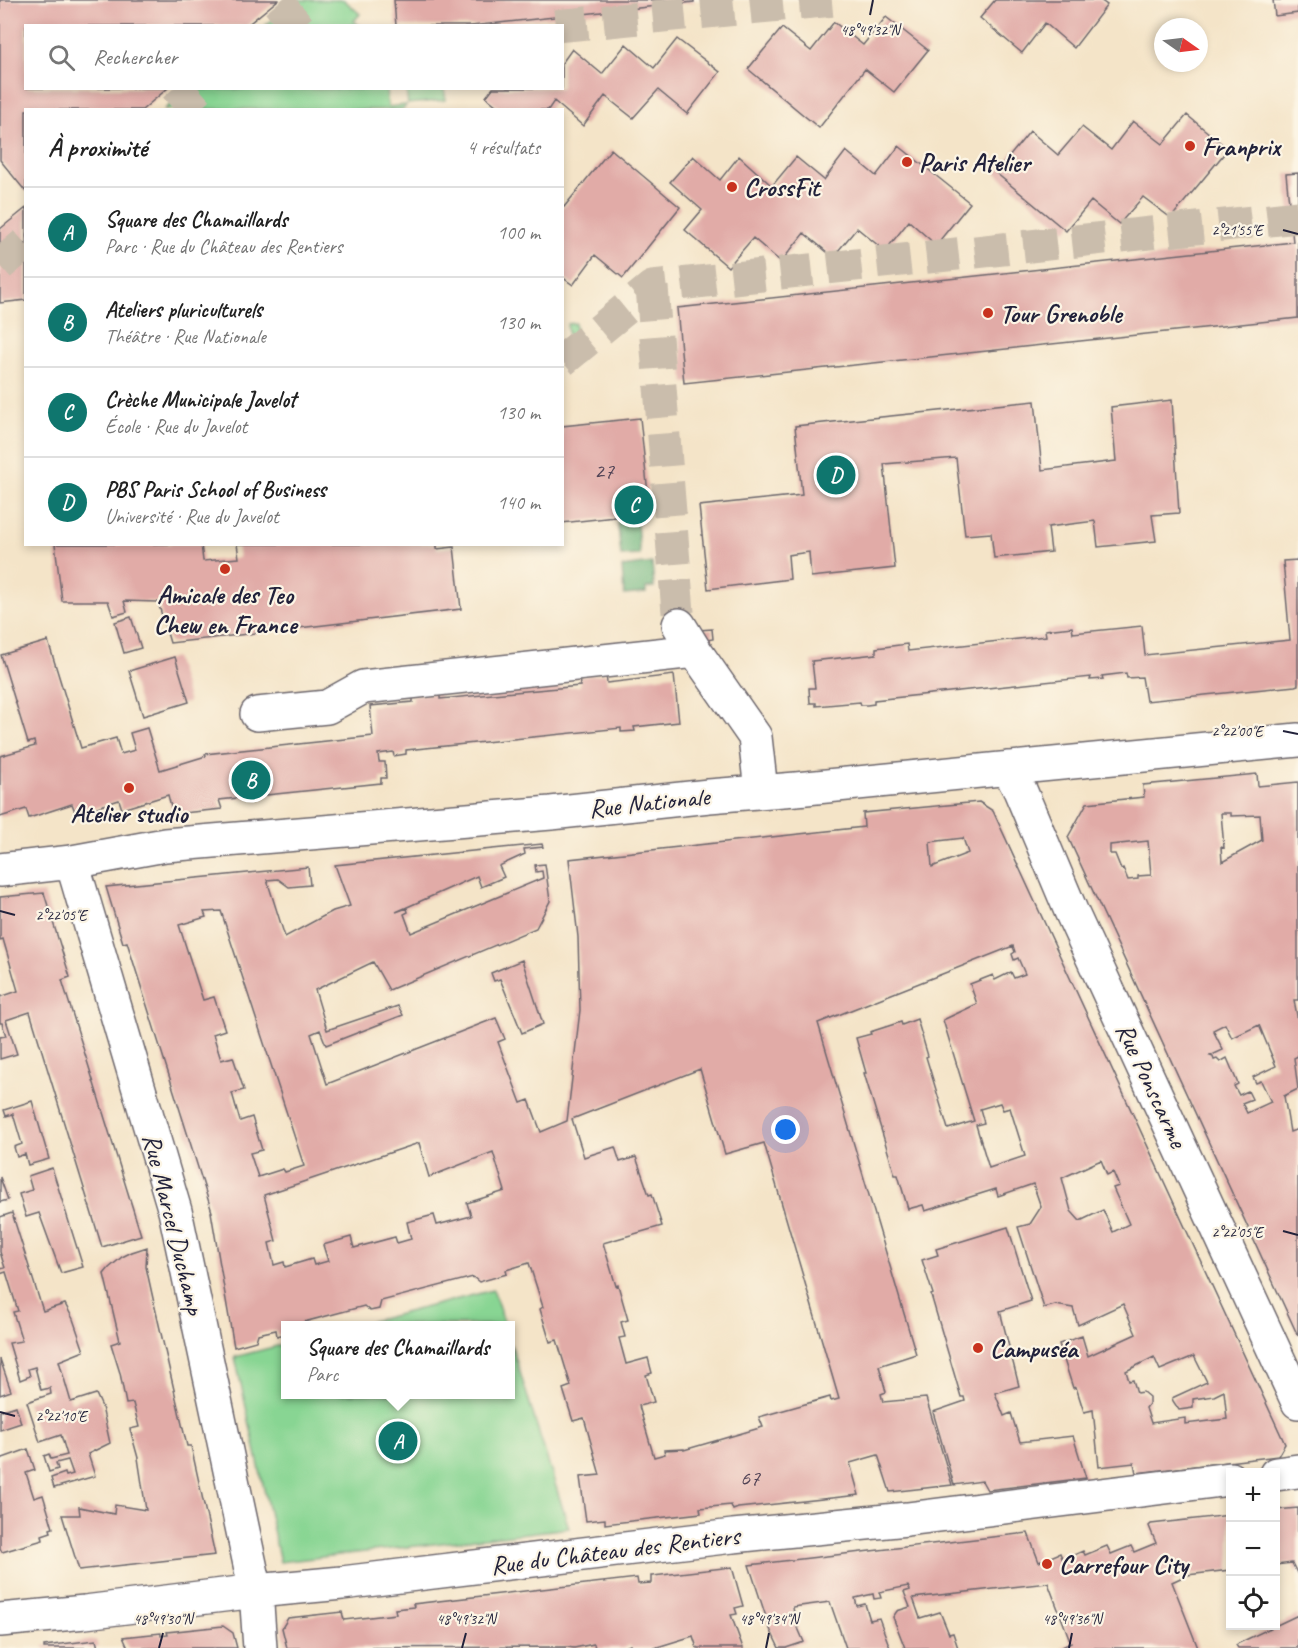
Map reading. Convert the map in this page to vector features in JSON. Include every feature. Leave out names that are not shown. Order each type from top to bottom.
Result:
[{"type":"street","points":[[257,714],[327,707],[363,687],[687,638],[755,736],[761,791]]},
{"type":"street","name":"Rue Nationale","points":[[0,870],[72,862],[165,845],[551,813],[1298,740]]},
{"type":"street","name":"Rue Ponscarme","points":[[1008,768],[1020,790],[1071,911],[1298,1402]]},
{"type":"street","name":"Rue Marcel Duchamp","points":[[72,862],[175,1211],[256,1591],[260,1648]]},
{"type":"street","points":[[1280,1473],[1298,1471]]},
{"type":"street","name":"Rue du Château des Rentiers","points":[[0,1620],[342,1583],[733,1536],[907,1519],[1226,1479]]},
{"type":"green space","points":[[297,0],[344,0],[360,14],[354,21],[358,24],[267,24]]},
{"type":"green space","points":[[188,90],[386,90],[388,107],[406,105],[404,108],[166,108]]},
{"type":"green space","points":[[406,90],[444,90],[446,100],[408,104]]},
{"type":"green space","points":[[575,323],[579,361],[564,362],[564,348],[569,347],[567,324]]},
{"type":"green space","points":[[636,515],[640,555],[621,556],[617,517]]},
{"type":"green space","points":[[652,563],[654,587],[646,588],[646,593],[624,595],[622,567]]},
{"type":"green space","points":[[493,1290],[504,1321],[373,1321]]},
{"type":"green space","points":[[281,1345],[281,1399],[515,1399],[515,1357],[569,1528],[280,1562],[235,1357]]},
{"type":"building","points":[[0,0],[278,0],[248,24],[24,24],[24,90],[166,90],[144,108],[24,108],[24,190],[0,160]]},
{"type":"building","points":[[394,0],[694,0],[694,2],[490,24],[396,24]]},
{"type":"building","points":[[995,0],[1100,0],[1107,5],[1074,48],[1045,23],[1022,53],[980,18]]},
{"type":"building","points":[[1273,0],[1298,0],[1298,13],[1275,16]]},
{"type":"building","points":[[886,17],[928,50],[894,92],[865,69],[819,128],[748,69],[782,28],[811,51],[834,22],[863,45]]},
{"type":"building","points":[[677,39],[720,72],[687,114],[658,90],[633,118],[605,96],[583,126],[554,101],[549,108],[500,108],[486,97],[491,90],[564,90],[564,60],[572,49],[602,74],[626,44],[654,68]]},
{"type":"building","points":[[1187,115],[1228,149],[1171,218],[1143,197],[1119,224],[1091,201],[1066,231],[996,173],[1030,131],[1058,155],[1082,127],[1111,150],[1133,121],[1163,144]]},
{"type":"building","points":[[899,146],[970,203],[936,245],[909,221],[885,251],[857,228],[833,257],[804,233],[781,262],[753,238],[728,267],[685,230],[702,210],[670,182],[693,156],[720,180],[739,156],[772,186],[796,157],[824,180],[846,151],[876,176]]},
{"type":"building","points":[[611,149],[680,207],[623,278],[595,255],[573,285],[564,278],[564,207]]},
{"type":"building","name":"Tour Grenoble","points":[[1298,173],[1298,318],[684,383],[677,308],[1293,242],[1286,174]]},
{"type":"building","points":[[24,210],[24,300],[0,303],[0,229]]},
{"type":"building","points":[[1172,400],[1179,513],[1152,515],[1156,541],[1098,547],[1095,521],[1048,527],[1051,552],[994,558],[991,533],[965,535],[956,458],[884,464],[895,568],[811,577],[809,552],[788,555],[790,579],[708,589],[699,506],[802,495],[795,426],[1035,401],[1042,470],[1116,461],[1111,407]]},
{"type":"building","points":[[640,418],[650,513],[564,523],[564,426]]},
{"type":"building","points":[[55,546],[201,546],[203,561],[239,558],[237,546],[437,546],[437,549],[454,547],[461,609],[170,643],[158,602],[124,601],[127,612],[113,616],[108,601],[62,601]]},
{"type":"building","points":[[1298,560],[1298,685],[1295,686],[1146,701],[1142,677],[1127,678],[1126,673],[1102,676],[1103,679],[1090,680],[1091,677],[874,700],[874,704],[867,705],[861,705],[860,702],[816,706],[816,703],[810,703],[809,688],[815,688],[812,661],[876,654],[876,648],[907,644],[908,651],[1046,636],[1045,630],[1072,627],[1073,633],[1142,626],[1145,655],[1290,640],[1283,561]]},
{"type":"building","points":[[131,617],[141,648],[124,653],[115,622]]},
{"type":"building","points":[[712,629],[713,639],[701,641],[699,630]]},
{"type":"building","points":[[48,641],[81,748],[116,738],[121,754],[135,750],[130,733],[147,728],[160,770],[206,756],[205,754],[373,736],[370,706],[413,702],[413,695],[440,693],[440,699],[580,686],[579,677],[606,674],[607,683],[674,675],[679,722],[634,727],[635,731],[621,732],[621,728],[406,750],[406,754],[394,756],[393,752],[378,754],[379,762],[385,762],[386,778],[381,778],[381,783],[219,800],[222,809],[173,814],[168,795],[122,809],[119,800],[76,814],[72,804],[29,818],[26,809],[0,817],[0,756],[35,746],[34,741],[28,743],[1,655]]},
{"type":"building","points":[[175,657],[189,702],[143,716],[129,671]]},
{"type":"building","points":[[1257,774],[1258,786],[1298,782],[1298,1000],[1294,1000],[1298,1021],[1298,1056],[1294,1058],[1298,1089],[1284,1096],[1290,1132],[1298,1129],[1298,1336],[1068,837],[1087,803],[1144,797],[1143,785]],"holes":[[[1221,813],[1231,813],[1231,816],[1260,815],[1262,840],[1222,862],[1221,847],[1224,848]],[[1148,841],[1151,875],[1128,880],[1115,854],[1110,854],[1110,845]],[[1225,1024],[1232,1038],[1259,1025],[1276,1066],[1253,1077],[1256,1083],[1261,1081],[1271,1102],[1247,1113],[1242,1103],[1252,1099],[1248,1091],[1239,1095],[1234,1086],[1238,1084],[1227,1058],[1220,1062],[1210,1056],[1223,1050],[1213,1030]]]},
{"type":"building","points":[[979,802],[993,811],[1285,1444],[1278,1456],[1136,1473],[1134,1463],[1099,1467],[1093,1410],[1084,1412],[1076,1387],[1073,1388],[1059,1344],[1082,1336],[1088,1356],[1136,1334],[1123,1304],[1078,1325],[1073,1308],[1055,1305],[1044,1308],[1018,1227],[1030,1224],[1041,1207],[1033,1184],[998,1196],[996,1189],[925,1211],[923,1205],[908,1209],[898,1175],[895,1175],[864,1073],[866,1073],[856,1038],[901,1022],[902,1025],[917,1019],[948,1129],[974,1121],[943,1020],[977,1004],[970,984],[993,975],[995,980],[1011,972],[1014,978],[1025,974],[1018,958],[1014,960],[1013,946],[818,1023],[916,1354],[879,1366],[886,1392],[881,1394],[883,1402],[926,1398],[952,1485],[890,1492],[878,1455],[850,1463],[859,1495],[733,1510],[731,1505],[700,1508],[701,1513],[605,1524],[605,1519],[586,1521],[580,1477],[600,1475],[584,1418],[573,1421],[563,1389],[571,1386],[557,1340],[550,1342],[540,1309],[543,1307],[529,1263],[506,1270],[507,1274],[479,1282],[473,1277],[381,1301],[379,1309],[370,1311],[364,1306],[308,1321],[281,1321],[281,1335],[277,1336],[276,1330],[258,1334],[256,1341],[234,1347],[212,1212],[127,942],[123,943],[106,887],[308,867],[310,885],[289,887],[278,879],[267,880],[285,937],[333,911],[350,906],[335,865],[542,844],[543,847],[524,849],[525,854],[499,866],[504,877],[481,887],[477,876],[396,912],[407,908],[408,912],[404,914],[411,933],[543,878],[542,871],[536,872],[535,865],[545,864],[550,901],[536,928],[389,990],[373,962],[315,990],[327,1030],[398,1006],[403,1015],[326,1045],[320,1030],[311,1034],[327,1084],[496,1018],[505,1039],[498,1042],[521,1103],[529,1100],[541,1132],[567,1121],[580,1010],[578,937],[569,859],[864,827],[863,813]],"holes":[[[963,838],[968,853],[932,867],[930,842]],[[221,911],[304,1166],[285,1172],[283,1169],[258,1177],[250,1153],[262,1150],[252,1117],[240,1121],[232,1093],[244,1090],[233,1057],[221,1060],[213,1034],[225,1030],[214,997],[203,1000],[179,925],[206,917],[204,912]],[[700,1069],[725,1154],[764,1143],[839,1399],[831,1401],[830,1397],[759,1417],[763,1427],[684,1450],[664,1450],[665,1454],[654,1457],[639,1406],[654,1402],[646,1375],[652,1373],[648,1358],[626,1364],[619,1338],[625,1337],[621,1322],[628,1320],[603,1243],[662,1226],[652,1194],[649,1195],[636,1157],[620,1162],[615,1147],[584,1157],[572,1119]],[[1000,1103],[1003,1110],[1010,1108],[1025,1156],[989,1168],[976,1125],[984,1123],[980,1109]],[[419,1143],[429,1177],[493,1152],[505,1191],[467,1203],[471,1216],[437,1225],[434,1215],[407,1222],[411,1239],[397,1243],[395,1237],[354,1248],[351,1237],[323,1245],[328,1261],[314,1265],[312,1259],[285,1267],[284,1262],[274,1265],[269,1243],[276,1241],[264,1195]],[[1101,1160],[1107,1175],[1113,1172],[1119,1186],[1113,1188],[1129,1224],[1113,1232],[1103,1210],[1080,1221],[1071,1211],[1062,1178]],[[1194,1356],[1207,1382],[1172,1398],[1173,1401],[1179,1410],[1193,1408],[1193,1399],[1214,1396],[1224,1391],[1227,1419],[1185,1424],[1185,1418],[1151,1423],[1146,1408],[1149,1404],[1149,1397],[1143,1392],[1137,1393],[1133,1380],[1129,1381],[1126,1371],[1154,1357],[1160,1370]]]},
{"type":"building","points":[[44,893],[70,977],[62,980],[141,1235],[102,1247],[30,1012],[6,1020],[17,1054],[0,1059],[0,1037],[6,1036],[2,1023],[0,1023],[0,997],[18,991],[3,939],[0,940],[0,897]]},
{"type":"building","points":[[522,960],[543,1024],[522,1033],[500,979],[494,981],[491,973]]},
{"type":"building","points":[[32,1101],[49,1159],[28,1165],[25,1154],[17,1157],[14,1147],[22,1144],[13,1114],[6,1116],[4,1110]]},
{"type":"building","points":[[52,1168],[83,1267],[61,1273],[39,1213],[26,1217],[19,1194],[32,1190],[28,1176]]},
{"type":"building","points":[[0,1177],[8,1200],[0,1202]]},
{"type":"building","points":[[12,1213],[43,1311],[65,1304],[84,1351],[59,1361],[71,1402],[96,1394],[102,1407],[110,1443],[88,1454],[95,1476],[54,1488],[51,1478],[65,1473],[66,1476],[73,1474],[68,1460],[56,1463],[58,1469],[49,1472],[44,1456],[49,1454],[51,1459],[67,1455],[61,1435],[40,1442],[27,1402],[51,1394],[50,1388],[41,1390],[35,1367],[28,1369],[30,1376],[20,1380],[9,1343],[22,1341],[13,1312],[18,1311],[6,1272],[0,1274],[0,1269],[5,1268],[0,1252],[0,1217]]},
{"type":"building","name":"Campuséa","points":[[1008,1227],[1031,1301],[1000,1311],[1019,1386],[995,1393],[1004,1416],[1011,1413],[1020,1442],[1073,1436],[1086,1478],[987,1490],[982,1481],[954,1485],[933,1412],[965,1401],[964,1397],[961,1397],[922,1260],[938,1255],[936,1249]]},
{"type":"building","points":[[147,1247],[146,1267],[187,1446],[191,1446],[215,1555],[79,1570],[62,1515],[80,1515],[79,1507],[114,1514],[115,1505],[146,1510],[138,1458],[130,1429],[139,1427],[133,1403],[126,1404],[111,1344],[120,1341],[104,1274],[122,1257]]},
{"type":"building","points":[[0,1359],[11,1391],[0,1395]]},
{"type":"building","points":[[16,1406],[21,1423],[0,1430],[0,1411]]},
{"type":"building","points":[[28,1449],[35,1470],[26,1473],[34,1498],[43,1495],[53,1528],[50,1529],[51,1532],[42,1535],[43,1540],[2,1552],[0,1548],[0,1459]]},
{"type":"building","points":[[1298,1508],[1298,1575],[1292,1563],[1280,1564],[1280,1510]]},
{"type":"building","points":[[1226,1515],[1226,1570],[1187,1575],[1172,1582],[1198,1648],[1060,1648],[1071,1643],[1048,1583],[913,1598],[920,1618],[940,1612],[949,1634],[953,1633],[958,1648],[905,1648],[893,1617],[897,1611],[910,1607],[904,1592],[910,1590],[908,1586],[879,1592],[881,1598],[874,1599],[873,1594],[855,1598],[857,1606],[865,1604],[870,1620],[879,1618],[890,1648],[846,1648],[830,1602],[793,1607],[795,1621],[804,1642],[779,1648],[770,1629],[749,1565],[1028,1533],[1039,1562],[1060,1553],[1063,1560],[1083,1551],[1085,1555],[1107,1546],[1111,1554],[1131,1546],[1134,1552],[1156,1543],[1149,1526]]},
{"type":"building","points":[[732,1567],[743,1606],[735,1608],[737,1614],[731,1615],[743,1648],[697,1648],[693,1636],[654,1648],[631,1648],[630,1645],[623,1648],[595,1648],[594,1644],[574,1648],[287,1648],[282,1628],[288,1618],[342,1612],[344,1620],[396,1614],[395,1609],[414,1607],[413,1604],[637,1578],[638,1584],[651,1583],[651,1576]]},
{"type":"building","points":[[1298,1615],[1298,1648],[1238,1648],[1236,1645],[1266,1630],[1280,1630],[1280,1624]]},
{"type":"building","points":[[223,1626],[233,1633],[237,1648],[128,1648],[123,1637],[161,1633],[161,1636],[168,1635],[167,1632]]},
{"type":"building","points":[[96,1640],[98,1648],[44,1648],[44,1646]]},
{"type":"tunnel","points":[[278,24],[307,0]]},
{"type":"tunnel","points":[[564,25],[836,0]]},
{"type":"tunnel","points":[[176,108],[197,90]]},
{"type":"tunnel","points":[[564,359],[652,287],[1298,217]]},
{"type":"tunnel","points":[[0,265],[24,245]]},
{"type":"tunnel","points":[[652,287],[679,625]]},
{"type":"place","name":"Franprix","points":[[1190,146]]},
{"type":"place","name":"Paris Atelier","points":[[907,162]]},
{"type":"place","name":"CrossFit","points":[[732,187]]},
{"type":"place","name":"Tour Grenoble","points":[[988,313]]},
{"type":"place","name":"PBS Paris School of Business","points":[[836,475]]},
{"type":"place","name":"Crèche Municipale Javelot","points":[[634,505]]},
{"type":"place","name":"Amicale des Teo Chew en France","points":[[225,569]]},
{"type":"place","name":"Ateliers pluriculturels","points":[[251,780]]},
{"type":"place","name":"Atelier studio","points":[[129,788]]},
{"type":"place","name":"Campuséa","points":[[978,1348]]},
{"type":"place","name":"Square des Chamaillards","points":[[398,1441]]},
{"type":"place","name":"Carrefour City","points":[[1047,1564]]}]
